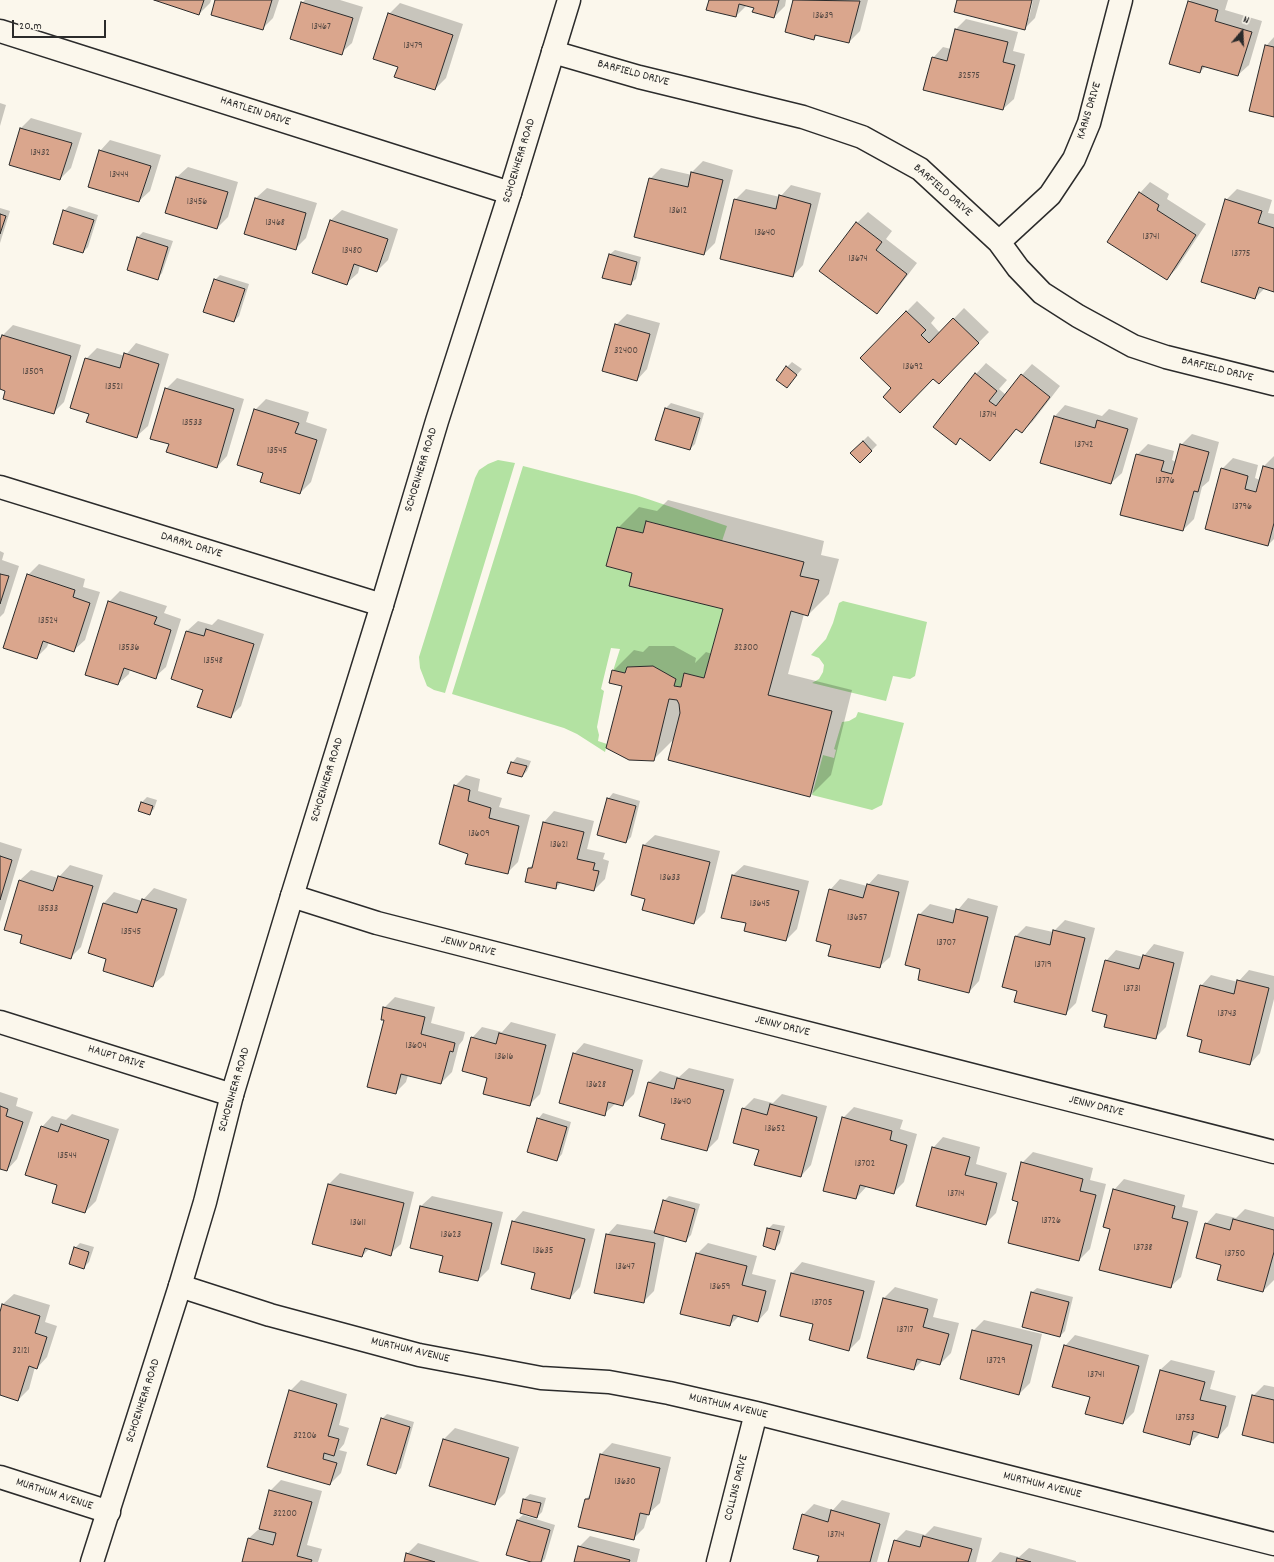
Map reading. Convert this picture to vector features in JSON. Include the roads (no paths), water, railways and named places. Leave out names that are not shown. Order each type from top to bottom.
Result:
[{"type":"street","name":"SCHOENHERR ROAD","points":[[92,1562],[180,1286],[205,1202],[232,1094],[437,421],[510,193],[569,0]]},
{"type":"street","name":"KARNS DRIVE","points":[[999,242],[1050,195],[1074,159],[1089,123],[1121,0]]},
{"type":"street","name":"HARTLEIN DRIVE","points":[[0,31],[510,193]]},
{"type":"street","name":"BARFIELD DRIVE","points":[[553,52],[639,77],[803,117],[862,137],[920,169],[999,242],[1018,268],[1042,293],[1091,323],[1133,346],[1274,384]]},
{"type":"street","name":"DARRYL DRIVE","points":[[0,487],[382,605]]},
{"type":"street","name":"JENNY DRIVE","points":[[292,896],[377,923],[1274,1152]]},
{"type":"street","name":"HAUPT DRIVE","points":[[0,1022],[232,1094]]},
{"type":"street","name":"MURTHUM AVENUE","points":[[180,1286],[264,1314],[419,1355],[541,1378],[616,1383],[669,1393],[756,1413],[1274,1544]]},
{"type":"street","name":"COLLINS DRIVE","points":[[718,1562],[756,1413]]},
{"type":"street","name":"MURTHUM AVENUE","points":[[0,1477],[109,1512]]}]
